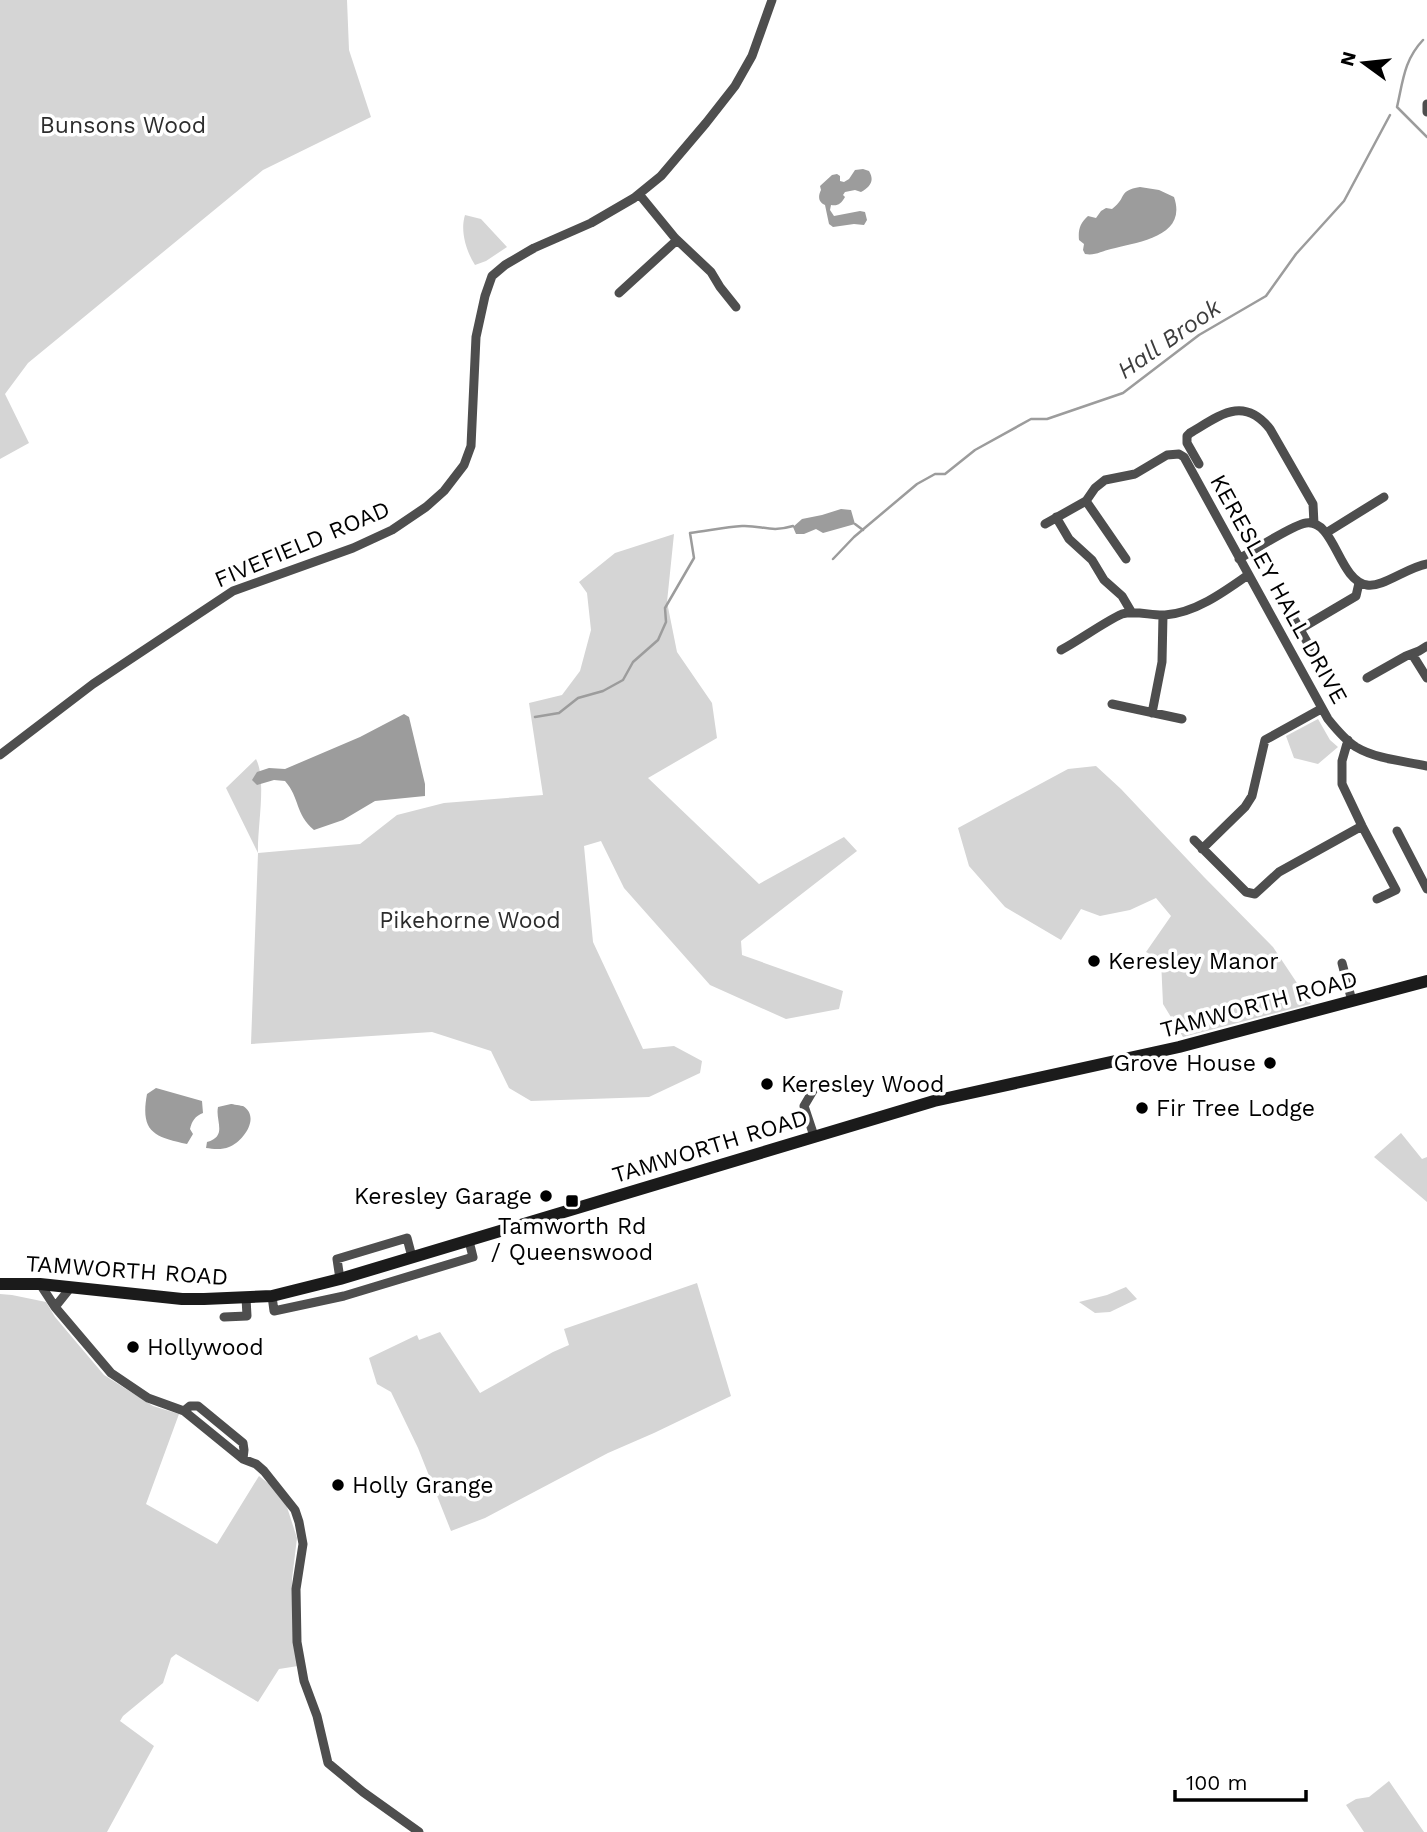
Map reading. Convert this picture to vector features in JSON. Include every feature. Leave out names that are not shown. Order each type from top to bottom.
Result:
[{"type":"main road","name":"TAMWORTH ROAD","points":[[6,1284],[40,1284],[182,1299],[272,1296],[469,1241],[933,1101],[1179,1047],[1427,981]]},
{"type":"street","name":"FIVEFIELD ROAD","points":[[0,755],[93,684],[233,592],[353,548],[426,507],[444,492],[464,465],[471,446],[476,337],[492,276],[534,248],[591,223],[639,194],[661,176],[735,86],[752,56],[772,0]]},
{"type":"street","points":[[1427,104],[1427,112]]},
{"type":"street","points":[[639,194],[677,240],[710,272],[736,307]]},
{"type":"street","points":[[619,293],[677,240]]},
{"type":"street","points":[[1199,464],[1186,443],[1190,433],[1234,410],[1253,414],[1263,420],[1270,429],[1313,504],[1314,524]]},
{"type":"street","name":"KERESLEY HALL DRIVE","points":[[1086,501],[1105,480],[1135,474],[1167,455],[1178,454],[1184,457],[1321,709],[1335,727],[1357,747],[1378,756],[1427,766]]},
{"type":"street","points":[[1326,533],[1384,497]]},
{"type":"street","points":[[1045,524],[1086,501],[1126,559]]},
{"type":"street","points":[[1056,517],[1069,539],[1092,560],[1104,580],[1122,596],[1132,613]]},
{"type":"street","points":[[1239,558],[1304,523],[1314,524],[1326,533],[1351,576],[1359,583],[1377,586],[1409,569],[1427,564]]},
{"type":"street","points":[[1061,650],[1118,617],[1132,613],[1177,614],[1225,591],[1248,575]]},
{"type":"street","points":[[1300,629],[1356,596],[1359,583]]},
{"type":"street","points":[[1290,612],[1310,647]]},
{"type":"street","points":[[1152,713],[1162,662],[1163,615]]},
{"type":"street","points":[[1367,678],[1427,646]]},
{"type":"street","points":[[1412,654],[1427,678]]},
{"type":"street","points":[[1112,704],[1182,719]]},
{"type":"street","points":[[1202,849],[1245,807],[1252,796],[1265,740],[1321,709]]},
{"type":"street","points":[[1348,740],[1342,761],[1342,784],[1396,890],[1377,899]]},
{"type":"street","points":[[1194,840],[1247,892],[1255,894],[1279,872],[1362,826]]},
{"type":"street","points":[[1396,831],[1427,889]]},
{"type":"street","points":[[1342,964],[1352,1001]]},
{"type":"street","points":[[814,1136],[804,1106],[817,1084]]},
{"type":"street","points":[[340,1279],[337,1259],[407,1238],[412,1257]]},
{"type":"street","points":[[272,1296],[274,1311],[344,1296],[472,1256],[469,1241]]},
{"type":"street","points":[[0,1275],[6,1284]]},
{"type":"street","points":[[40,1284],[55,1307],[111,1373],[148,1398],[184,1411],[243,1459],[256,1464],[295,1510],[303,1544],[296,1589],[298,1642],[304,1681],[317,1716],[328,1763],[419,1832]]},
{"type":"street","points":[[55,1307],[71,1287]]},
{"type":"street","points":[[224,1317],[251,1316],[246,1298]]},
{"type":"green space","name":"Bunsons Wood","points":[[0,0],[347,0],[349,50],[371,117],[263,170],[28,363],[5,394],[29,443],[0,459]]},
{"type":"green space","points":[[465,215],[481,219],[507,247],[475,265],[465,241]]},
{"type":"green space","name":"Pikehorne Wood","points":[[674,534],[667,602],[677,652],[712,703],[717,738],[648,778],[759,884],[844,837],[857,851],[741,941],[742,955],[843,991],[839,1009],[786,1019],[710,985],[624,888],[601,841],[584,846],[593,942],[643,1049],[674,1046],[702,1061],[700,1073],[649,1097],[531,1101],[509,1088],[491,1051],[432,1032],[251,1044],[258,853],[360,844],[397,815],[444,803],[543,795],[529,703],[562,695],[580,671],[591,630],[587,593],[579,582],[615,553]]},
{"type":"green space","points":[[1318,719],[1330,740],[1338,747],[1318,764],[1294,758],[1286,736]]},
{"type":"green space","points":[[256,759],[261,779],[258,853],[226,788]]},
{"type":"green space","points":[[1096,766],[1273,947],[1311,1004],[1183,1037],[1163,1004],[1161,960],[1146,952],[1171,916],[1156,898],[1130,910],[1100,916],[1081,909],[1061,940],[1005,907],[969,866],[958,828],[1068,769]]},
{"type":"green space","points":[[1401,1133],[1422,1159],[1427,1157],[1427,1202],[1374,1157]]},
{"type":"green space","points":[[697,1283],[731,1396],[608,1453],[485,1518],[451,1531],[418,1448],[391,1392],[377,1384],[369,1358],[417,1335],[419,1340],[440,1332],[480,1393],[569,1345],[564,1329]]},
{"type":"green space","points":[[1126,1287],[1137,1299],[1110,1312],[1095,1313],[1079,1302],[1107,1295]]},
{"type":"green space","points":[[0,1294],[46,1302],[55,1317],[104,1375],[153,1406],[179,1414],[146,1504],[217,1544],[259,1476],[286,1504],[297,1538],[292,1579],[293,1625],[298,1666],[279,1669],[258,1702],[176,1654],[171,1658],[163,1683],[120,1721],[154,1746],[107,1832],[0,1832]]},
{"type":"green space","points":[[1389,1781],[1424,1832],[1364,1832],[1346,1805],[1356,1799],[1369,1797]]},
{"type":"shaded area","points":[[863,169],[871,175],[869,186],[861,192],[845,192],[842,201],[831,205],[830,210],[834,216],[865,212],[867,220],[864,225],[833,227],[829,224],[825,205],[819,199],[820,186],[832,175],[837,174],[840,181],[844,182],[855,170]]},
{"type":"shaded area","points":[[1140,187],[1159,190],[1174,197],[1174,221],[1167,229],[1146,240],[1095,254],[1085,254],[1084,244],[1079,240],[1083,221],[1088,216],[1096,218],[1106,208],[1112,209],[1128,190]]},
{"type":"shaded area","points":[[841,509],[851,510],[855,524],[823,533],[816,529],[796,534],[793,527],[802,519]]},
{"type":"shaded area","points":[[404,714],[409,717],[425,784],[425,796],[375,801],[343,820],[314,830],[304,818],[285,781],[274,780],[257,785],[252,780],[257,772],[269,768],[285,769],[360,737]]},
{"type":"shaded area","points":[[156,1088],[202,1101],[203,1113],[193,1121],[190,1129],[193,1134],[187,1144],[166,1139],[152,1131],[148,1125],[145,1107],[147,1094]]},
{"type":"shaded area","points":[[231,1104],[243,1106],[248,1111],[248,1129],[240,1140],[229,1147],[206,1148],[207,1142],[219,1132],[218,1107]]},
{"type":"waterway","name":"Hall Brook","points":[[1423,40],[1408,63],[1397,107],[1427,137]]},
{"type":"waterway","name":"Hall Brook","points":[[833,559],[854,537],[917,484],[935,474],[945,474],[975,450],[1031,419],[1047,419],[1123,393],[1199,335],[1266,296],[1296,254],[1344,201],[1390,115]]},
{"type":"waterway","name":"Hall Brook","points":[[855,524],[863,530]]},
{"type":"waterway","name":"Hall Brook","points":[[535,717],[559,713],[578,698],[603,691],[623,680],[633,662],[658,640],[666,622],[665,608],[694,558],[690,533],[742,526],[772,529],[793,526]]},
{"type":"place","name":"Keresley Manor","points":[[1094,961]]},
{"type":"place","name":"Grove House","points":[[1270,1063]]},
{"type":"place","name":"Keresley Wood","points":[[767,1084]]},
{"type":"place","name":"Fir Tree Lodge","points":[[1142,1108]]},
{"type":"place","name":"Keresley Garage","points":[[546,1196]]},
{"type":"place","name":"Tamworth Rd / Queenswood","points":[[572,1201]]},
{"type":"place","name":"Hollywood","points":[[133,1347]]},
{"type":"place","name":"Holly Grange","points":[[338,1485]]}]
